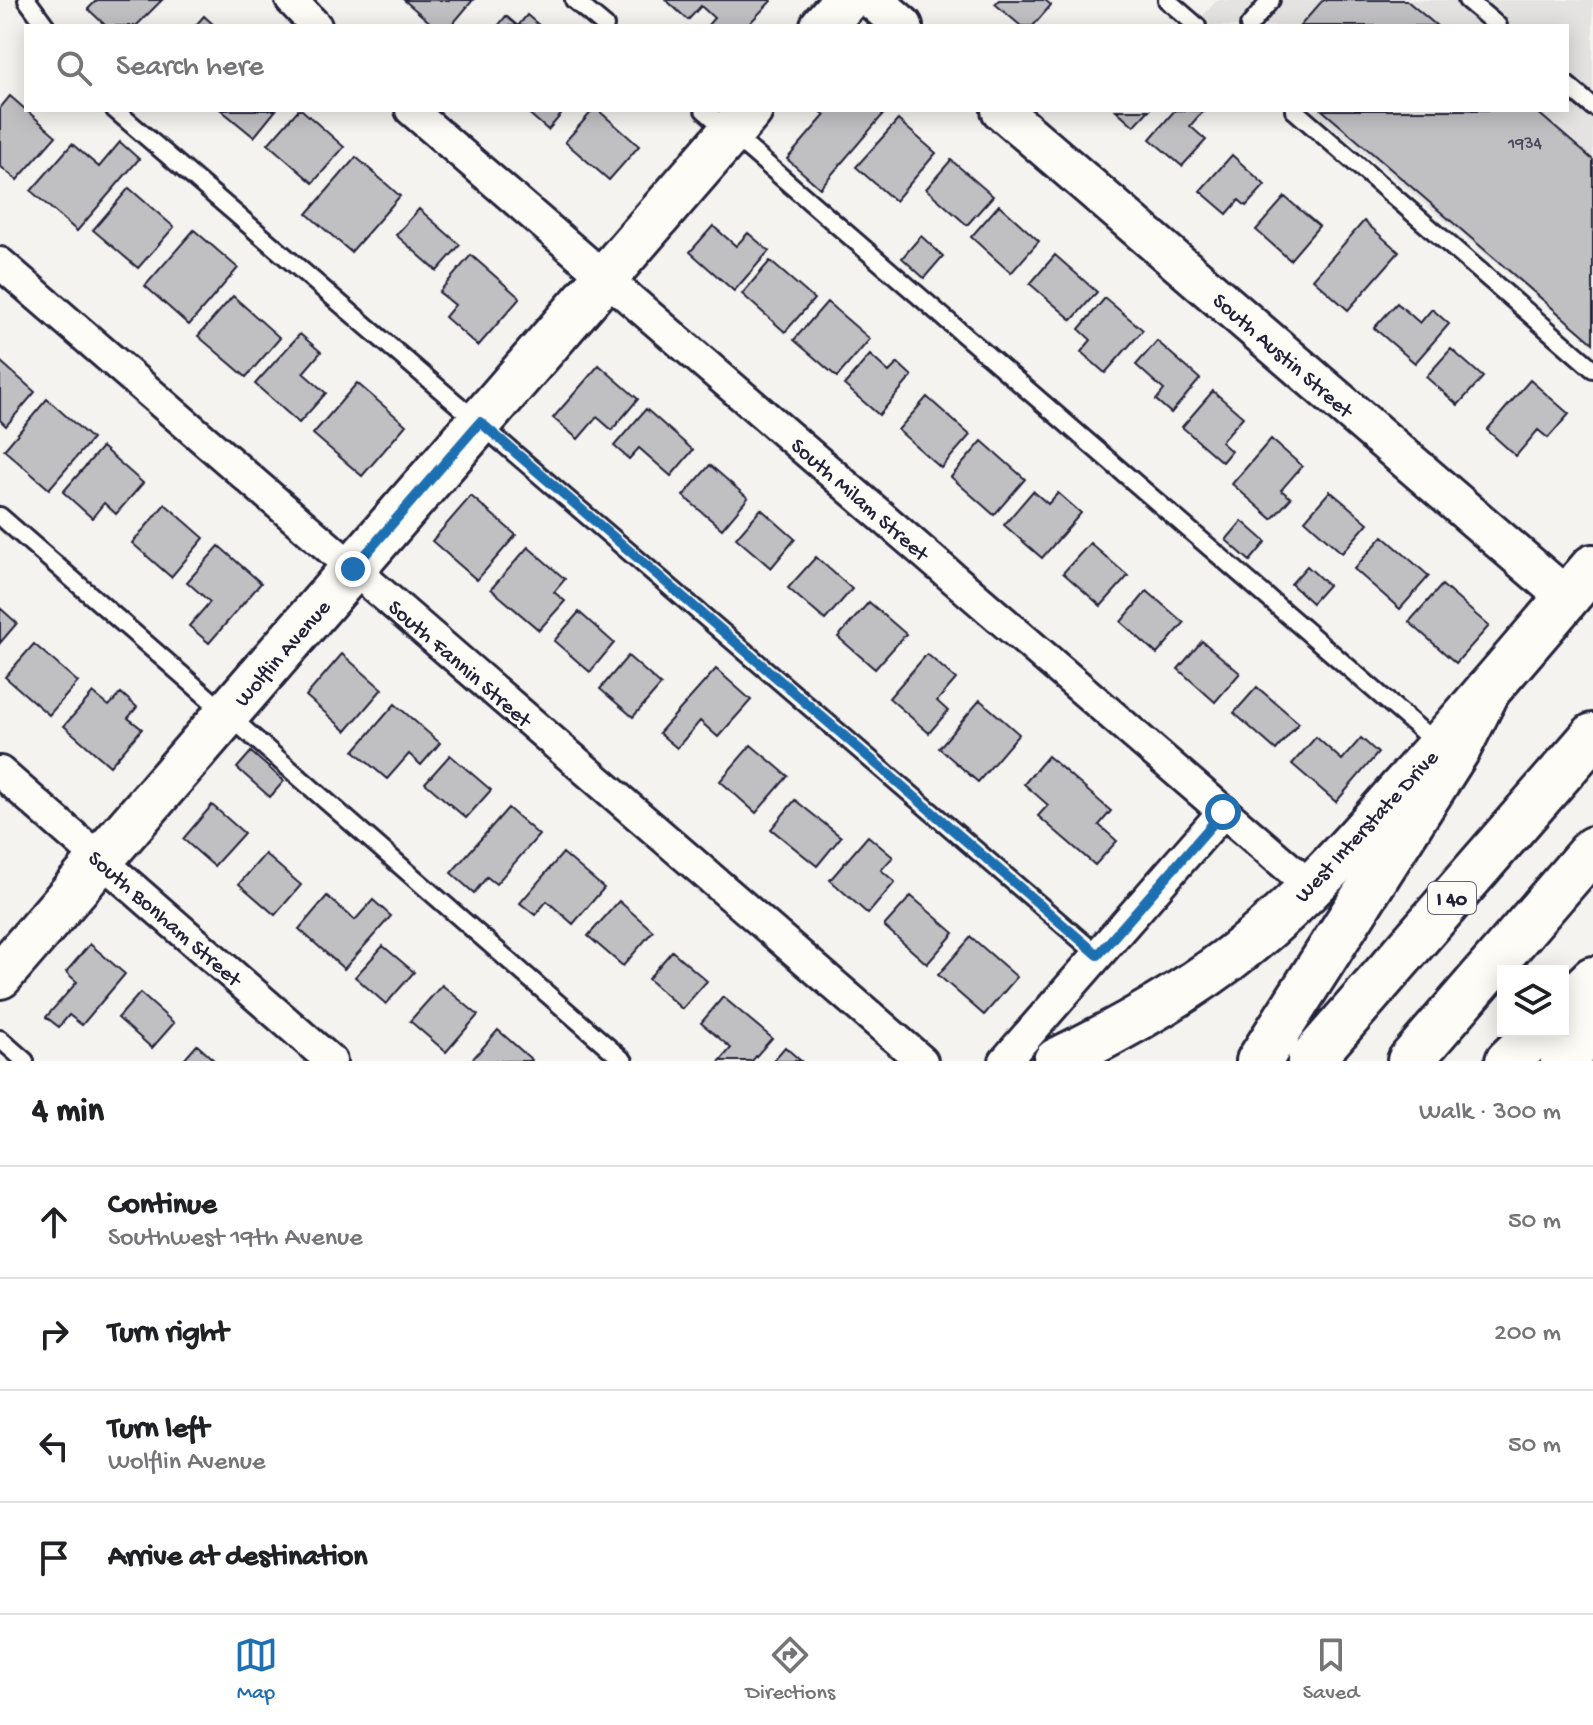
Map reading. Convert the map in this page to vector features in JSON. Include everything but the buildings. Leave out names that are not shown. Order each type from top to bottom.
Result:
[{"type":"main road","points":[[825,24],[846,0]]},
{"type":"main road","name":"Wolflin Avenue","points":[[0,976],[606,277],[728,117]]},
{"type":"main road","name":"West Interstate Drive","points":[[1056,1061],[1190,986],[1249,944],[1311,887],[1439,747],[1580,582]]},
{"type":"main road","points":[[1259,1061],[1459,747],[1488,690]]},
{"type":"main road","name":"I 40","points":[[1310,1061],[1593,736]]},
{"type":"main road","points":[[1410,1061],[1593,849]]},
{"type":"main road","points":[[1569,1002],[1593,979]]},
{"type":"main road","points":[[1563,1061],[1593,1027]]},
{"type":"main road","points":[[1508,1061],[1533,1037]]},
{"type":"street","points":[[291,0],[314,24]]},
{"type":"street","points":[[873,0],[901,24]]},
{"type":"street","name":"South Milam Street","points":[[413,112],[1311,887]]},
{"type":"street","name":"South Austin Street","points":[[1003,112],[1580,582]]},
{"type":"street","name":"South Fannin Street","points":[[0,263],[922,1061]]},
{"type":"street","name":"South Bonham Street","points":[[0,772],[331,1061]]},
{"type":"street","points":[[1005,1061],[1223,812]]},
{"type":"lane","points":[[27,0],[45,24]]},
{"type":"lane","points":[[574,0],[603,24]]},
{"type":"lane","points":[[1167,0],[1195,24]]},
{"type":"lane","points":[[1251,24],[1271,0]]},
{"type":"lane","points":[[1467,0],[1496,24]]},
{"type":"lane","points":[[1569,87],[1593,107]]},
{"type":"lane","points":[[117,112],[1098,955]]},
{"type":"lane","points":[[1296,112],[1593,369]]},
{"type":"lane","points":[[728,117],[1439,747]]},
{"type":"lane","points":[[0,516],[624,1061]]},
{"type":"lane","points":[[0,1039],[25,1061]]},
{"type":"shaded area","points":[[1217,0],[1593,0],[1593,344],[1314,112],[1569,112],[1569,24],[1208,24],[1201,18]]},
{"type":"route","points":[[353,569],[480,422],[1098,955],[1223,812]]}]
